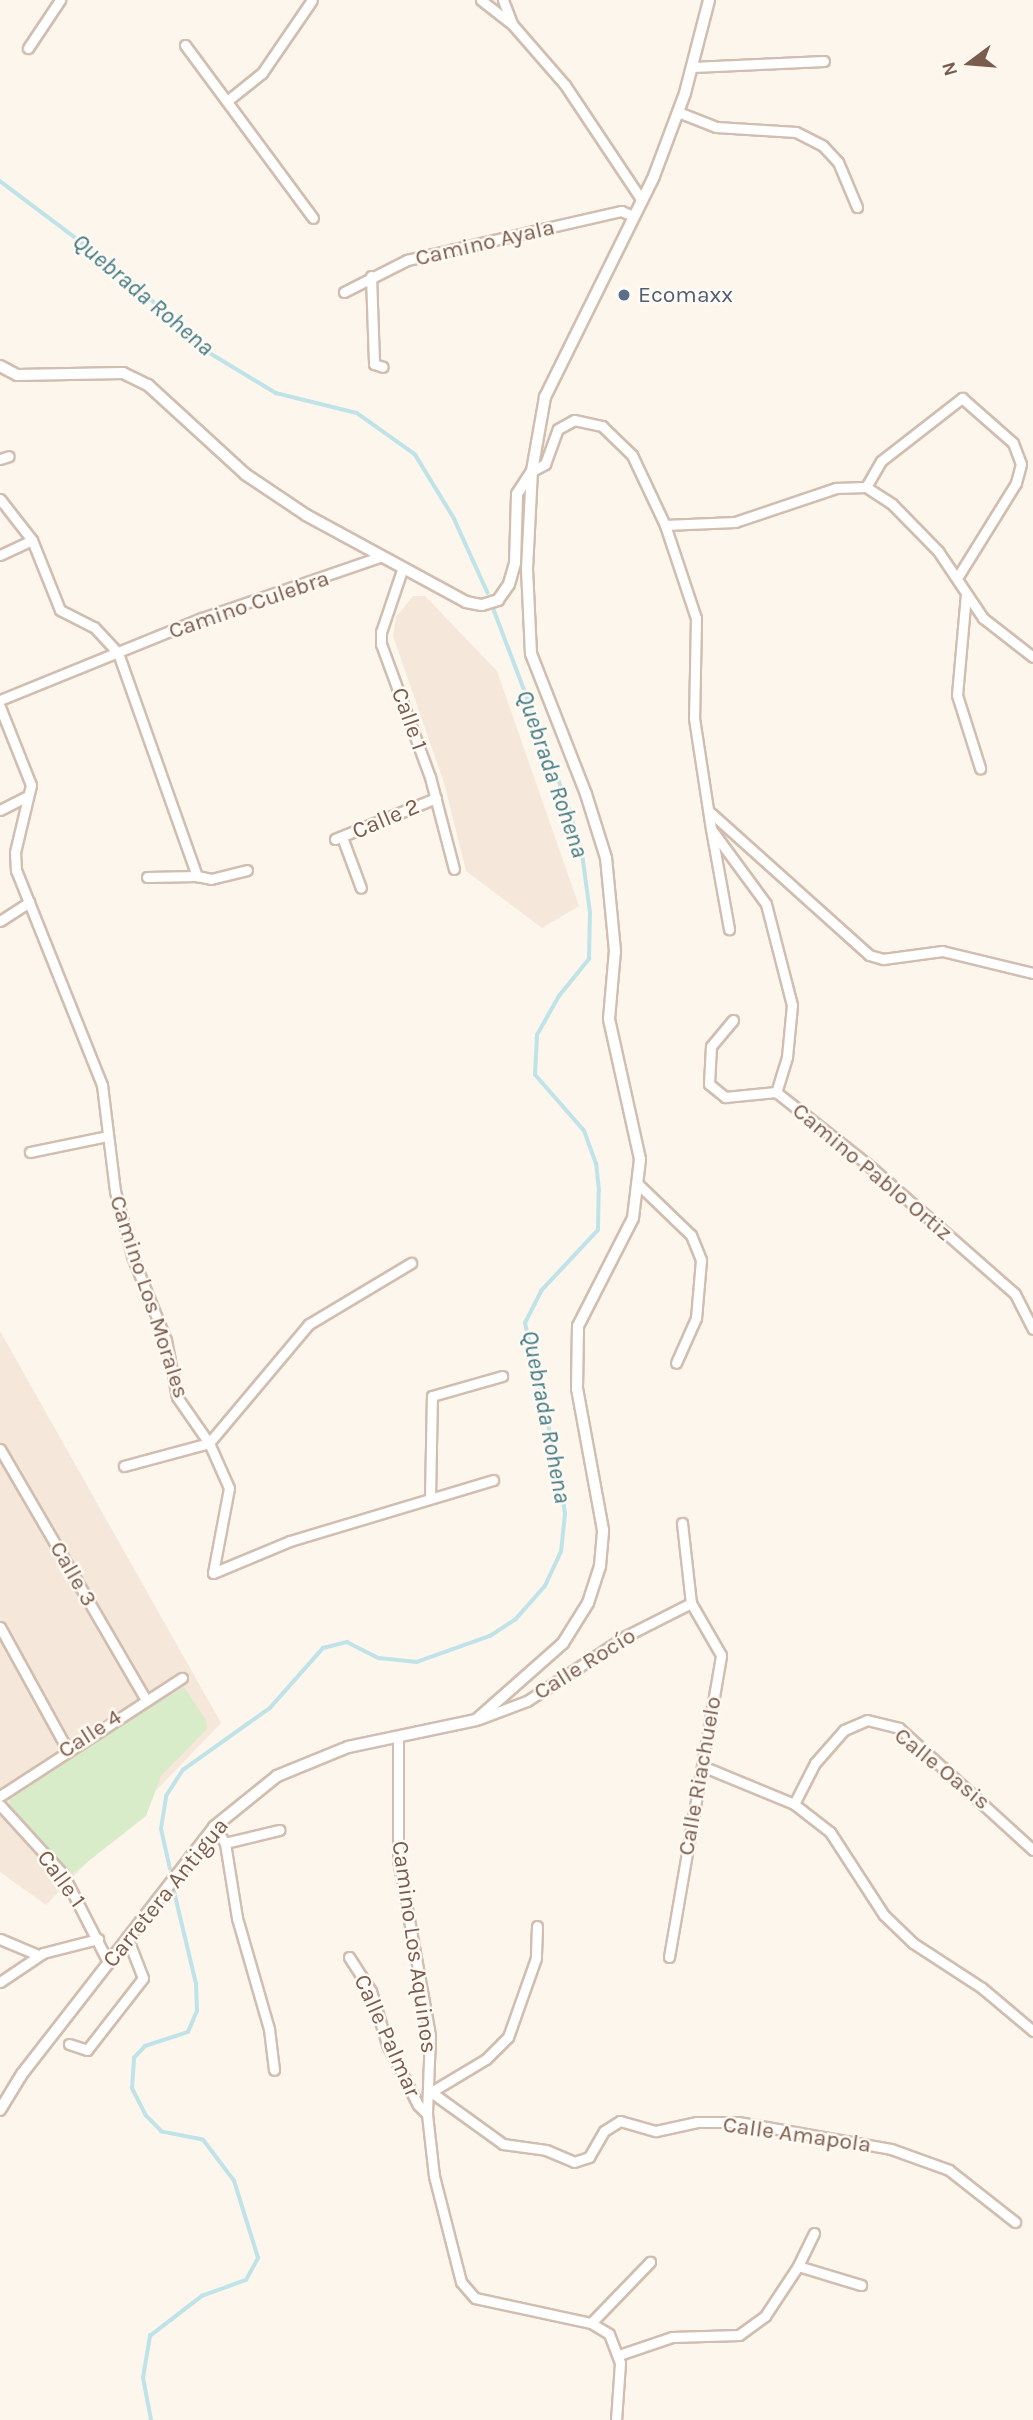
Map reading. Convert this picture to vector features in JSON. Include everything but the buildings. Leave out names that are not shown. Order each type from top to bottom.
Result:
[{"type":"street","points":[[28,48],[60,0]]},
{"type":"street","points":[[227,101],[262,73],[312,0]]},
{"type":"street","points":[[481,0],[512,24],[565,85],[641,199]]},
{"type":"street","points":[[503,0],[512,24]]},
{"type":"street","points":[[0,366],[17,375],[123,373],[148,385],[244,474],[379,557],[466,602],[482,605],[498,600],[509,584],[515,563],[517,494],[531,471],[545,397],[641,199],[678,112],[693,67],[709,0]]},
{"type":"street","points":[[185,45],[313,218]]},
{"type":"street","points":[[693,67],[824,61]]},
{"type":"street","points":[[678,112],[716,127],[796,132],[824,146],[838,162],[857,207]]},
{"type":"street","name":"Camino Ayala","points":[[344,292],[407,260],[621,211],[631,215]]},
{"type":"street","points":[[371,276],[374,364],[383,367]]},
{"type":"street","points":[[866,487],[881,461],[962,398],[1013,443],[1021,464],[1016,482],[957,578]]},
{"type":"street","points":[[531,471],[545,464],[558,429],[574,420],[602,426],[632,455],[665,525],[696,618],[694,718],[729,929]]},
{"type":"street","name":"Carretera Antigua","points":[[0,2110],[22,2074],[214,1827],[277,1776],[348,1747],[476,1720],[563,1643],[588,1603],[600,1566],[603,1530],[577,1389],[578,1326],[634,1218],[640,1158],[609,1019],[615,951],[606,858],[586,794],[558,733],[531,654],[527,569],[531,471]]},
{"type":"street","points":[[665,525],[735,522],[836,488],[866,487],[892,504],[957,578],[983,618],[1033,657]]},
{"type":"street","points":[[0,499],[32,540],[60,610],[94,627],[118,653],[197,876]]},
{"type":"street","points":[[0,555],[32,540]]},
{"type":"street","name":"Camino Culebra","points":[[0,699],[379,557]]},
{"type":"street","name":"Calle 1","points":[[402,570],[381,632],[382,644],[436,798],[454,869]]},
{"type":"street","points":[[966,594],[957,695],[980,768]]},
{"type":"street","name":"Camino Los Morales","points":[[0,707],[31,785],[15,852],[29,902],[102,1085],[107,1136],[132,1256],[166,1340],[177,1396],[209,1443],[229,1488],[213,1573],[290,1541],[430,1498]]},
{"type":"street","points":[[0,810],[28,796]]},
{"type":"street","name":"Calle 2","points":[[361,888],[338,838],[436,798]]},
{"type":"street","points":[[711,813],[869,955],[883,959],[942,951],[1033,973]]},
{"type":"street","name":"Camino Pablo Ortiz","points":[[711,829],[754,882],[778,940],[792,1005],[787,1057],[776,1092],[866,1163],[1015,1294],[1033,1329]]},
{"type":"street","points":[[147,877],[197,876],[211,879],[247,870]]},
{"type":"street","points":[[0,921],[29,902]]},
{"type":"street","points":[[733,1020],[710,1046],[709,1084],[725,1097],[776,1092]]},
{"type":"street","points":[[30,1152],[107,1136]]},
{"type":"street","points":[[639,1185],[691,1235],[701,1260],[696,1318],[684,1336],[677,1363]]},
{"type":"street","points":[[124,1466],[209,1443],[309,1324],[411,1263]]},
{"type":"street","points":[[493,1480],[430,1498],[432,1396],[502,1376]]},
{"type":"street","name":"Calle 3","points":[[1,1452],[145,1698]]},
{"type":"street","points":[[682,1522],[691,1603]]},
{"type":"street","name":"Calle Rocío","points":[[476,1720],[527,1701],[626,1636],[691,1603]]},
{"type":"street","name":"Calle Riachuelo","points":[[668,1957],[721,1655],[691,1603]]},
{"type":"street","points":[[0,1627],[67,1749]]},
{"type":"street","name":"Calle 4","points":[[0,1796],[145,1698],[182,1678]]},
{"type":"street","name":"Calle Oasis","points":[[794,1804],[815,1763],[844,1730],[867,1720],[900,1728],[1033,1850]]},
{"type":"street","name":"Camino Los Aquinos","points":[[398,1736],[398,1859],[430,2035],[431,2092],[428,2114],[434,2176],[461,2282],[475,2298],[591,2323]]},
{"type":"street","points":[[702,1766],[794,1804],[830,1832],[884,1915],[904,1934],[1033,2031]]},
{"type":"street","name":"Calle 1","points":[[0,1805],[63,1874],[108,1962]]},
{"type":"street","points":[[214,1827],[225,1843],[237,1918],[269,2029],[274,2070]]},
{"type":"street","points":[[225,1843],[279,1830]]},
{"type":"street","points":[[431,2092],[486,2059],[508,2037],[536,1958],[537,1926]]},
{"type":"street","points":[[69,2044],[87,2050],[143,1978],[127,1937]]},
{"type":"street","points":[[0,1939],[38,1955]]},
{"type":"street","points":[[0,1982],[38,1955],[99,1940]]},
{"type":"street","name":"Calle Palmar","points":[[349,1956],[371,1991],[387,2044],[418,2105],[428,2114]]},
{"type":"street","name":"Calle Amapola","points":[[431,2092],[503,2144],[546,2150],[574,2162],[589,2157],[604,2131],[620,2121],[656,2131],[697,2122],[738,2122],[891,2149],[949,2170],[1014,2222]]},
{"type":"street","points":[[619,2355],[672,2337],[739,2335],[765,2316],[798,2266],[814,2233]]},
{"type":"street","points":[[616,2420],[619,2355],[609,2334],[591,2323],[650,2262]]},
{"type":"street","points":[[798,2266],[861,2285]]},
{"type":"shaded area","points":[[413,596],[425,596],[497,671],[579,906],[542,928],[466,871],[444,783],[393,636],[396,617]]},
{"type":"shaded area","points":[[0,1331],[221,1723],[46,1905],[0,1872]]},
{"type":"green space","points":[[184,1687],[206,1720],[207,1729],[161,1776],[146,1816],[72,1874],[10,1808],[9,1796],[68,1755]]},
{"type":"waterway","name":"Quebrada Rohena","points":[[0,181],[128,277],[200,347],[276,393],[357,413],[415,454],[454,518],[488,593]]},
{"type":"waterway","name":"Quebrada Rohena","points":[[170,1869],[161,1829],[166,1796],[183,1770],[270,1708],[323,1648],[347,1642],[379,1658],[417,1662],[490,1636],[515,1620],[545,1586],[561,1552],[565,1514],[559,1473],[525,1323],[541,1291],[598,1230],[599,1191],[596,1164],[584,1131],[535,1075],[537,1035],[559,996],[589,959],[590,913],[582,854],[568,806],[494,611]]},
{"type":"waterway","name":"Quebrada Rohena","points":[[151,2420],[143,2378],[150,2336],[202,2296],[246,2280],[258,2258],[234,2181],[203,2140],[162,2132],[146,2116],[132,2088],[134,2058],[145,2046],[188,2032],[197,2011],[196,1984],[174,1892]]},
{"type":"place","name":"Ecomaxx","points":[[624,295]]}]
